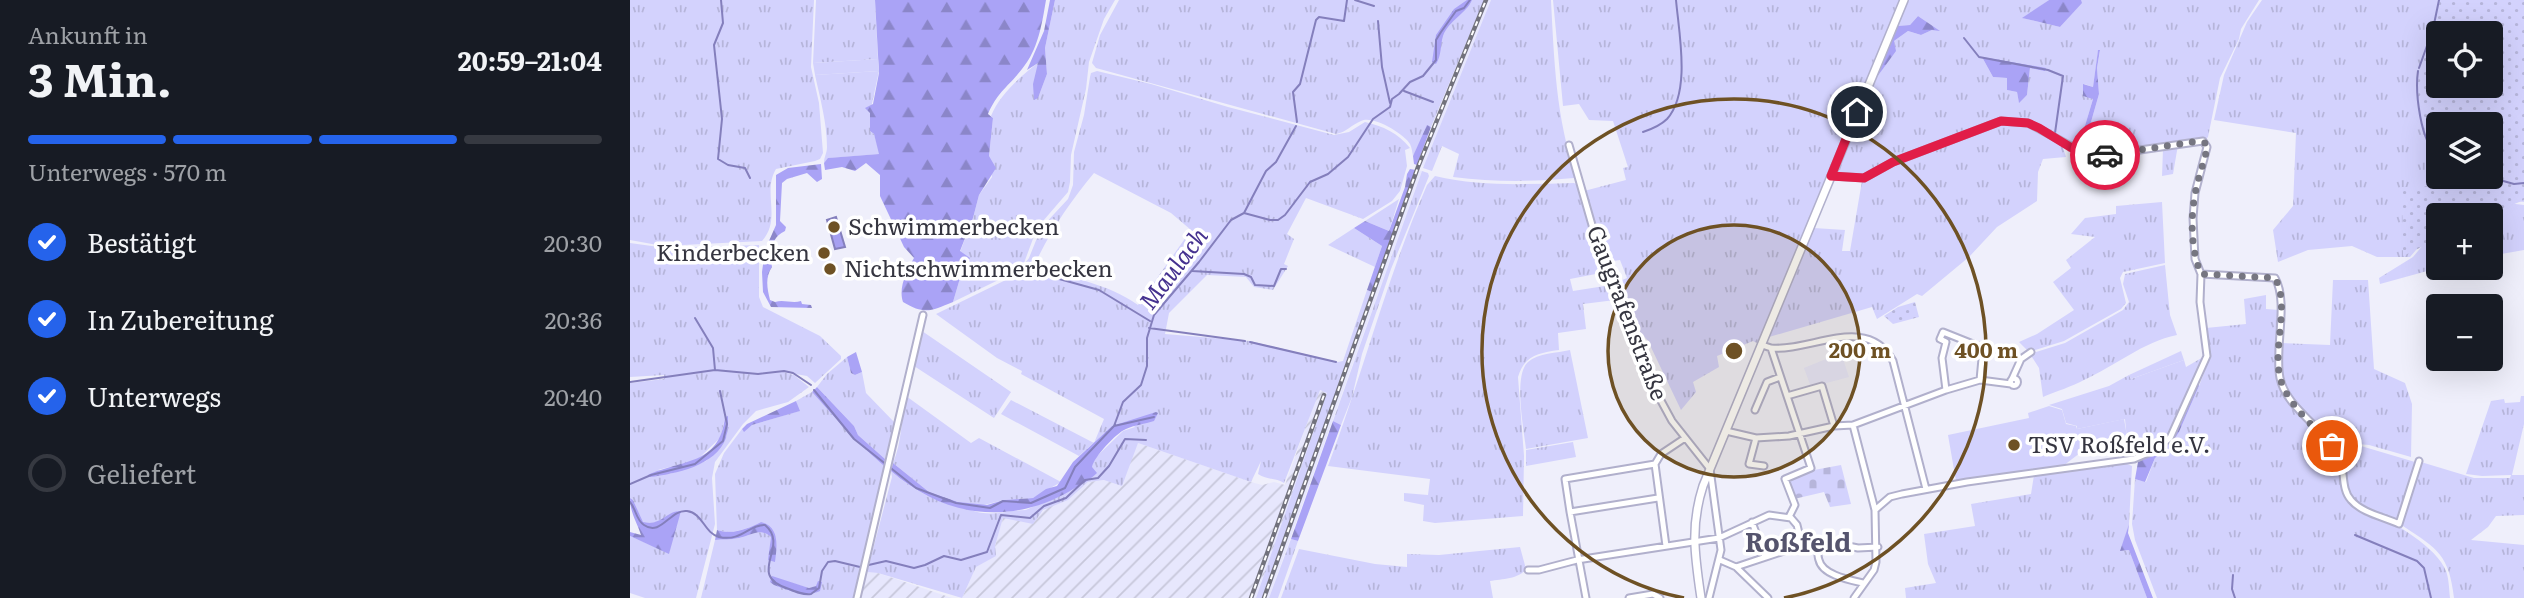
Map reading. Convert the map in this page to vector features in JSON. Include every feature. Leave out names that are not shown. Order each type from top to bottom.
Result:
[{"type":"main road","points":[[1701,598],[1693,542],[1702,491],[1904,0]]},
{"type":"street","points":[[1831,176],[1864,178],[1893,162],[2001,121],[2028,123],[2070,147],[2093,154],[2105,155],[2203,141],[2207,147],[2195,192],[2193,218],[2195,259],[2201,274],[2200,302],[2207,356],[2170,438],[2153,451],[2134,459],[1926,489],[1890,498],[1875,510]]},
{"type":"street","name":"Gaugrafenstraße","points":[[1569,145],[1594,232],[1656,395],[1710,469]]},
{"type":"street","points":[[2201,274],[2275,278],[2281,289],[2278,333],[2280,379],[2286,392],[2339,455],[2348,497],[2357,506],[2399,524],[2419,461]]},
{"type":"street","points":[[857,598],[923,315]]},
{"type":"street","points":[[1946,390],[1942,359],[1946,342],[1940,339],[1943,332],[1983,348],[1980,380]]},
{"type":"street","points":[[1762,345],[1789,348],[1839,337],[1860,336],[1881,344],[1893,360],[1926,489]]},
{"type":"street","points":[[1771,348],[1811,468],[1785,479],[1795,505],[1789,517]]},
{"type":"street","points":[[1726,431],[1756,439],[1853,425],[1980,380],[2012,382],[2021,359],[2031,352]]},
{"type":"street","points":[[1755,410],[1767,382],[1780,377]]},
{"type":"street","points":[[1787,396],[1822,386],[1834,426]]},
{"type":"street","points":[[1853,425],[1875,510],[1878,547],[1874,570],[1854,598]]},
{"type":"street","points":[[1666,546],[1655,464],[1661,454],[1685,438]]},
{"type":"street","points":[[1756,439],[1749,464],[1764,466]]},
{"type":"street","points":[[1586,598],[1577,560],[1565,479],[1655,464]]},
{"type":"street","points":[[1709,598],[1720,560],[1710,469]]},
{"type":"street","points":[[1702,491],[1712,493]]},
{"type":"street","points":[[1570,512],[1658,498]]},
{"type":"street","points":[[1528,570],[1719,538],[1769,515],[1789,517],[1797,525],[1802,545]]},
{"type":"street","points":[[1752,522],[1765,557]]},
{"type":"street","points":[[1736,567],[1802,545],[1823,541],[1858,548],[1878,547]]},
{"type":"street","points":[[1818,543],[1819,562],[1822,567],[1839,576],[1863,583]]},
{"type":"street","points":[[1720,560],[1736,567],[1768,598]]},
{"type":"street","points":[[1629,598],[1653,594],[1660,598]]},
{"type":"shaded area","points":[[1484,0],[1491,0],[1424,166],[1418,164]]},
{"type":"shaded area","points":[[1416,170],[1422,171],[1269,598],[1262,598]]},
{"type":"shaded area","name":"Schwimmerbecken","points":[[836,217],[845,247],[835,249],[827,220]]},
{"type":"shaded area","points":[[1841,353],[1849,377],[1811,387],[1804,368]]},
{"type":"shaded area","points":[[1319,390],[1328,393],[1256,598],[962,598],[976,567],[995,556],[1003,518],[1036,517],[1052,504],[1068,500],[1088,482],[1104,480],[1138,443],[1251,482],[1285,485]]},
{"type":"shaded area","points":[[867,572],[878,573],[952,598],[861,598]]},
{"type":"green space","points":[[630,0],[814,0],[811,67],[819,103],[823,153],[820,159],[815,161],[776,169],[771,187],[771,224],[762,241],[663,246],[630,240]]},
{"type":"green space","points":[[816,0],[875,0],[878,59],[813,63]]},
{"type":"green space","points":[[875,0],[1046,0],[1032,54],[999,94],[988,114],[993,118],[989,156],[996,168],[979,195],[960,251],[970,258],[963,268],[953,302],[933,309],[917,309],[903,302],[902,285],[914,258],[904,247],[880,196],[880,175],[866,163],[855,171],[842,167],[825,170],[824,163],[828,158],[879,154],[874,134],[870,131],[870,113],[865,108],[873,104],[879,73]]},
{"type":"green space","points":[[1050,0],[1055,0],[1045,48],[1047,74],[1038,98],[1034,100],[1033,84],[1038,63],[1027,70],[1044,31]]},
{"type":"green space","points":[[1055,0],[1115,0],[1104,19],[1089,62],[1086,89],[1071,155],[1068,192],[1037,228],[1019,270],[953,302],[963,268],[969,258],[960,252],[979,195],[992,177],[989,156],[991,116],[1005,93],[1039,62],[1038,98],[1047,74],[1045,48]]},
{"type":"green space","points":[[1119,0],[1484,0],[1431,127],[1428,126],[1413,156],[1410,144],[1402,135],[1373,121],[1361,121],[1336,134],[1096,68],[1092,63],[1100,35]]},
{"type":"green space","points":[[1467,0],[1472,0],[1446,30],[1438,61],[1436,64],[1432,62],[1436,35],[1454,9]]},
{"type":"green space","points":[[1491,0],[1551,0],[1557,89],[1564,133],[1576,175],[1574,178],[1513,181],[1453,177],[1459,154],[1442,146],[1432,171],[1423,168]]},
{"type":"green space","points":[[1553,0],[1900,0],[1759,344],[1753,341],[1717,356],[1719,367],[1693,382],[1696,392],[1681,410],[1648,341],[1643,335],[1635,337],[1613,284],[1627,278],[1620,260],[1606,262],[1584,191],[1626,180],[1623,168],[1628,167],[1613,121],[1589,120],[1579,104],[1563,106]]},
{"type":"green space","points":[[1909,0],[2049,0],[2023,18],[2060,27],[2081,0],[2259,0],[2241,29],[2239,39],[2220,78],[2208,137],[2205,140],[2111,152],[2083,150],[2099,94],[2098,51],[2093,87],[2084,84],[2093,99],[2078,149],[2028,124],[1994,120],[1898,158],[1867,175],[1842,176],[1837,174],[1877,77],[1895,51],[1894,41],[1908,31],[1921,35],[1938,30],[1918,16],[1910,25],[1897,26]],"holes":[[[1982,57],[2044,71],[2030,68],[2027,95],[2019,102],[2017,92],[2007,90],[2007,78],[1993,77]]]},
{"type":"green space","points":[[2049,0],[2081,0],[2082,3],[2060,27],[2022,18]]},
{"type":"green space","points":[[2262,0],[2524,0],[2524,202],[2502,199],[2486,203],[2426,203],[2426,238],[2410,257],[2377,257],[2352,246],[2308,250],[2278,262],[2273,230],[2293,206],[2296,133],[2214,120],[2224,75],[2247,22]]},
{"type":"green space","points":[[2440,0],[2524,0],[2524,200],[2503,209],[2503,203],[2426,203],[2426,245],[2403,256],[2402,187],[2503,189],[2503,112],[2426,112],[2426,128],[2419,103],[2418,82],[2426,51],[2426,98],[2503,98],[2503,21],[2436,21]]},
{"type":"green space","points":[[1918,16],[1940,31],[1932,30],[1921,35],[1908,31],[1894,41],[1896,51],[1877,77],[1897,26],[1910,25]]},
{"type":"green space","points":[[2098,50],[2099,94],[2083,150],[2078,149],[2093,99],[2083,96],[2083,84],[2093,87]]},
{"type":"green space","points":[[1982,57],[2046,68],[2045,71],[2030,68],[2027,95],[2019,103],[2017,92],[2007,90],[2007,78],[1993,77]]},
{"type":"green space","points":[[878,59],[879,71],[815,75],[813,63]]},
{"type":"green space","points":[[879,71],[870,113],[870,131],[874,134],[880,154],[829,158],[824,163],[826,129],[815,75]]},
{"type":"green space","points":[[1097,71],[1151,84],[1334,135],[1349,132],[1365,122],[1390,131],[1410,148],[1405,150],[1407,166],[1400,191],[1392,201],[1363,219],[1306,198],[1287,234],[1294,239],[1284,264],[1288,266],[1273,290],[1254,287],[1246,277],[1207,275],[1169,313],[1165,334],[1250,341],[1338,362],[1343,361],[1367,290],[1372,292],[1262,598],[1256,598],[1327,393],[1320,390],[1284,483],[1258,474],[1261,461],[1251,482],[1138,443],[1122,486],[1104,480],[1088,482],[1068,500],[1043,510],[1033,524],[1003,518],[995,546],[996,556],[976,567],[962,598],[867,572],[892,477],[891,471],[926,495],[979,513],[1026,510],[1089,480],[1093,460],[1123,431],[1135,427],[1129,421],[1112,426],[1094,442],[1104,419],[1021,374],[1022,371],[997,358],[936,314],[1016,275],[1029,258],[1041,228],[1068,199],[1073,185],[1074,152],[1091,73]],"holes":[[[1094,173],[1171,213],[1191,230],[1138,305],[1101,286],[1034,266],[1061,217]]]},
{"type":"green space","points":[[2002,123],[2028,125],[2062,144],[2066,157],[2043,159],[2038,172],[2037,201],[1997,227],[1969,257],[1922,296],[1917,294],[1877,319],[1872,307],[1769,337],[1814,228],[1845,230],[1842,251],[1850,251],[1862,181],[1899,162]]},
{"type":"green space","points":[[1427,125],[1431,127],[1417,165],[1414,164],[1413,156]]},
{"type":"green space","points":[[2178,145],[2173,174],[2162,176],[2163,149]]},
{"type":"green space","points":[[821,164],[822,179],[817,182],[807,173],[782,183],[780,221],[786,227],[772,246],[772,267],[767,287],[770,300],[801,301],[812,308],[771,307],[763,292],[762,272],[765,250],[776,225],[776,175],[788,168]]},
{"type":"green space","points":[[1410,169],[1416,170],[1372,292],[1367,290],[1382,246],[1354,228],[1365,221],[1389,231]]},
{"type":"green space","points":[[1422,171],[1429,176],[1391,269],[1341,425],[1333,421]]},
{"type":"green space","points":[[1435,176],[1487,183],[1578,185],[1606,272],[1570,279],[1573,291],[1611,285],[1615,300],[1583,304],[1586,329],[1558,333],[1559,350],[1528,360],[1518,377],[1524,456],[1523,516],[1435,523],[1423,521],[1424,505],[1404,501],[1404,493],[1428,495],[1430,479],[1328,466],[1400,255],[1427,185]]},
{"type":"green space","points":[[1399,199],[1389,231],[1365,221]]},
{"type":"green space","points":[[2162,202],[2165,263],[2123,272],[2120,278],[2126,303],[2121,309],[2064,341],[2029,352],[2019,342],[2037,334],[2074,310],[2053,282],[2071,268],[2066,260],[2095,237],[2071,234],[2085,218],[2116,214],[2116,206]]},
{"type":"green space","points":[[2503,204],[2524,205],[2524,250],[2503,254]]},
{"type":"green space","points":[[1354,228],[1382,246],[1375,267],[1328,245]]},
{"type":"green space","points":[[2426,241],[2426,271],[2380,284],[2379,278],[2413,257]]},
{"type":"green space","points":[[630,243],[666,248],[759,245],[759,297],[763,307],[820,336],[841,356],[815,383],[807,376],[784,372],[794,375],[809,387],[788,402],[756,411],[715,462],[712,478],[715,524],[696,598],[645,598],[630,593],[630,536],[669,553],[673,534],[666,518],[658,522],[643,523],[630,498],[630,383],[664,379],[664,375],[630,377]],"holes":[[[725,418],[727,435],[723,444],[706,461],[670,474],[658,470],[697,460],[720,438]]]},
{"type":"green space","points":[[2165,265],[2170,315],[2177,335],[2152,343],[2096,374],[2043,397],[2039,368],[2030,354],[2065,343],[2123,310],[2129,302],[2123,284],[2125,274]]},
{"type":"green space","points":[[2333,280],[2368,280],[2374,369],[2405,383],[2412,404],[2411,457],[2369,445],[2327,438],[2287,389],[2283,379],[2281,343],[2330,345]]},
{"type":"green space","points":[[2266,295],[2266,309],[2279,310],[2278,370],[2288,397],[2338,457],[2347,498],[2402,529],[2430,549],[2446,571],[2450,598],[2157,598],[2135,540],[2132,524],[2135,479],[2146,482],[2155,458],[2169,448],[2179,432],[2209,360],[2206,328],[2246,324],[2244,299]]},
{"type":"green space","points":[[1915,302],[1919,317],[1893,324],[1884,316],[1898,307]]},
{"type":"green space","points":[[922,331],[1011,392],[994,418],[914,366]]},
{"type":"green space","points":[[1570,350],[1588,438],[1526,449],[1520,390],[1524,369],[1528,362],[1537,357]]},
{"type":"green space","points":[[2181,351],[2184,360],[2131,379],[2129,375]]},
{"type":"green space","points":[[856,352],[862,372],[855,375],[851,373],[847,357]]},
{"type":"green space","points":[[2205,356],[2172,434],[2159,446],[2129,459],[2125,419],[2077,429],[2077,426],[2066,423],[2062,409],[2049,405],[2109,386],[2129,375],[2131,379],[2184,360],[2186,367]]},
{"type":"green space","points":[[847,357],[851,373],[855,375],[862,372],[866,393],[895,423],[885,459],[858,435],[854,426],[817,387],[827,374]]},
{"type":"green space","points":[[2198,383],[2179,432],[2169,448],[2155,458],[2145,482],[2135,479],[2138,462],[2163,447],[2177,430]]},
{"type":"green space","points":[[817,387],[854,426],[858,435],[885,459],[884,466],[854,439],[812,392]]},
{"type":"green space","points":[[812,392],[854,439],[884,466],[853,598],[701,598],[715,540],[736,539],[759,532],[767,534],[771,537],[769,560],[776,538],[761,522],[734,532],[717,530],[715,474],[724,453],[742,429],[744,431],[752,425],[799,411],[796,401]],"holes":[[[771,577],[809,588],[817,586],[805,595]]]},
{"type":"green space","points":[[906,396],[971,443],[979,438],[1061,482],[1033,498],[1004,500],[980,506],[929,492],[893,463],[900,439]]},
{"type":"green space","points":[[2521,396],[2524,396],[2524,424],[2512,475],[2524,475],[2524,515],[2496,516],[2488,527],[2471,540],[2524,545],[2524,598],[2454,598],[2449,572],[2440,554],[2403,526],[2402,520],[2421,462],[2474,478],[2510,478],[2511,475],[2466,474],[2491,401],[2504,399],[2505,403],[2520,402]]},
{"type":"green space","points":[[1011,400],[1094,443],[1079,456],[1001,414]]},
{"type":"green space","points":[[796,401],[800,411],[752,425],[744,432],[742,429],[747,424]]},
{"type":"green space","name":"TSV Roßfeld e.V.","points":[[2049,406],[2062,410],[2066,424],[2076,426],[2077,429],[2124,419],[2128,442],[2103,446],[2103,450],[2080,453],[2059,469],[1956,481],[1948,435],[2029,418],[2028,413]]},
{"type":"green space","points":[[1158,413],[1154,421],[1132,426],[1111,440],[1094,463],[1092,467],[1097,473],[1091,478],[1047,502],[1024,509],[1001,512],[955,507],[911,487],[891,471],[893,463],[929,492],[958,502],[987,505],[1004,500],[1033,498],[1046,489],[1057,486],[1073,462],[1112,426]]},
{"type":"green space","points":[[728,416],[728,430],[721,448],[704,462],[671,474],[648,475],[707,453],[715,444],[725,417]]},
{"type":"green space","points":[[1333,421],[1341,425],[1298,541],[1291,539]]},
{"type":"green space","points":[[1573,442],[1576,457],[1526,466],[1526,450]]},
{"type":"green space","points":[[2335,444],[2361,446],[2415,462],[2398,522],[2365,508],[2352,499]]},
{"type":"green space","points":[[2125,463],[2132,466],[2129,524],[2121,551],[2129,550],[2147,598],[1906,598],[1905,588],[1936,583],[1928,564],[1924,534],[1975,526],[1971,504],[2031,494],[2034,475]]},
{"type":"green space","points":[[1841,465],[1851,504],[1830,507],[1824,492],[1794,499],[1787,480],[1814,470]]},
{"type":"green space","points":[[630,498],[643,522],[655,522],[681,511],[669,554],[630,536],[630,532],[641,535],[632,513]]},
{"type":"green space","points":[[761,522],[771,528],[776,538],[775,562],[768,560],[771,537],[767,534],[759,532],[736,539],[715,540],[717,530],[734,532]]},
{"type":"green space","points":[[2129,524],[2128,533],[2153,598],[2147,598],[2129,550],[2120,551]]},
{"type":"green space","points":[[1291,539],[1298,541],[1278,598],[1269,598]]},
{"type":"green space","points":[[1520,547],[1526,569],[1515,577],[1490,581],[1493,598],[1281,598],[1299,549],[1375,564],[1407,567],[1407,554],[1439,555]]},
{"type":"green space","points":[[772,576],[809,588],[816,586],[818,581],[822,582],[820,591],[803,593],[774,585],[770,582]]},
{"type":"waterway","points":[[721,0],[723,23],[714,45],[722,119],[718,159],[728,165],[745,168],[750,178]]},
{"type":"waterway","points":[[1297,122],[1293,92],[1300,84],[1316,20],[1319,17],[1344,21],[1347,0]]},
{"type":"waterway","points":[[1355,0],[1374,6]]},
{"type":"waterway","name":"Maulach","points":[[814,390],[854,439],[916,488],[956,503],[990,508],[1003,501],[1031,503],[1065,488],[1075,467],[1114,426],[1123,402],[1141,385],[1147,366],[1147,338],[1154,315],[1231,220],[1244,213],[1270,220],[1278,220],[1285,215],[1310,182],[1328,174],[1348,157],[1373,119],[1390,107],[1392,99],[1410,82],[1423,76],[1436,60],[1436,40],[1456,11],[1464,8],[1470,0]]},
{"type":"waterway","points":[[1643,132],[1667,119],[1679,94],[1682,62],[1676,0]]},
{"type":"waterway","points":[[2419,68],[2433,29],[2439,0]]},
{"type":"waterway","points":[[1378,21],[1382,67],[1390,103]]},
{"type":"waterway","points":[[1964,38],[1979,57],[2048,70],[2063,76],[2055,133]]},
{"type":"waterway","points":[[2418,71],[2418,103],[2426,137]]},
{"type":"waterway","points":[[1404,91],[1433,102]]},
{"type":"waterway","points":[[1244,213],[1266,171],[1276,162],[1296,126]]},
{"type":"waterway","points":[[2503,181],[2524,183]]},
{"type":"waterway","points":[[1023,269],[1099,290],[1150,321]]},
{"type":"waterway","points":[[1192,271],[1244,274],[1251,277],[1255,285],[1274,286],[1281,269],[1286,269]]},
{"type":"waterway","points":[[695,318],[713,348],[715,370]]},
{"type":"waterway","points":[[1149,328],[1245,341]]},
{"type":"waterway","points":[[1250,342],[1336,362]]},
{"type":"waterway","name":"Maulach","points":[[630,382],[715,370],[758,374],[784,371],[793,373],[811,385]]},
{"type":"waterway","points":[[630,484],[651,475],[695,464],[723,441],[727,424],[720,391]]},
{"type":"waterway","points":[[1114,426],[1154,417]]},
{"type":"waterway","points":[[630,502],[639,520],[650,528],[656,528],[676,514],[687,511],[697,515],[710,532],[719,537],[734,537],[759,525],[765,525],[772,533],[773,542],[768,568],[770,576],[776,583],[789,589],[811,594],[819,588],[822,571],[828,562],[860,567],[886,561],[914,568],[944,556],[961,560],[987,552],[1001,515],[1030,518],[1044,506],[1066,498],[1085,480],[1098,478],[1109,466],[1125,439],[1146,440]]},
{"type":"waterway","points":[[2355,535],[2417,561],[2424,568],[2431,598]]},
{"type":"waterway","points":[[2233,575],[2232,589],[2235,598]]},
{"type":"railway","points":[[1264,598],[1418,167],[1486,0]]},
{"type":"railway","points":[[1251,598],[1324,395]]},
{"type":"way so far","points":[[2105,155],[2193,142],[2206,143],[2205,158],[2195,192],[2193,218],[2195,259],[2201,274],[2275,278],[2281,289],[2278,333],[2280,379],[2286,392],[2332,446]]},
{"type":"place","name":"Schwimmerbecken","points":[[834,227]]},
{"type":"place","name":"Kinderbecken","points":[[824,253]]},
{"type":"place","name":"Nichtschwimmerbecken","points":[[830,269]]},
{"type":"place","name":"TSV Roßfeld e.V.","points":[[2014,445]]},
{"type":"district","name":"Roßfeld","points":[[1798,543]]},
{"type":"route","points":[[1857,112],[1831,176],[1864,178],[1893,162],[2001,121],[2028,123],[2082,152],[2105,155]]}]
